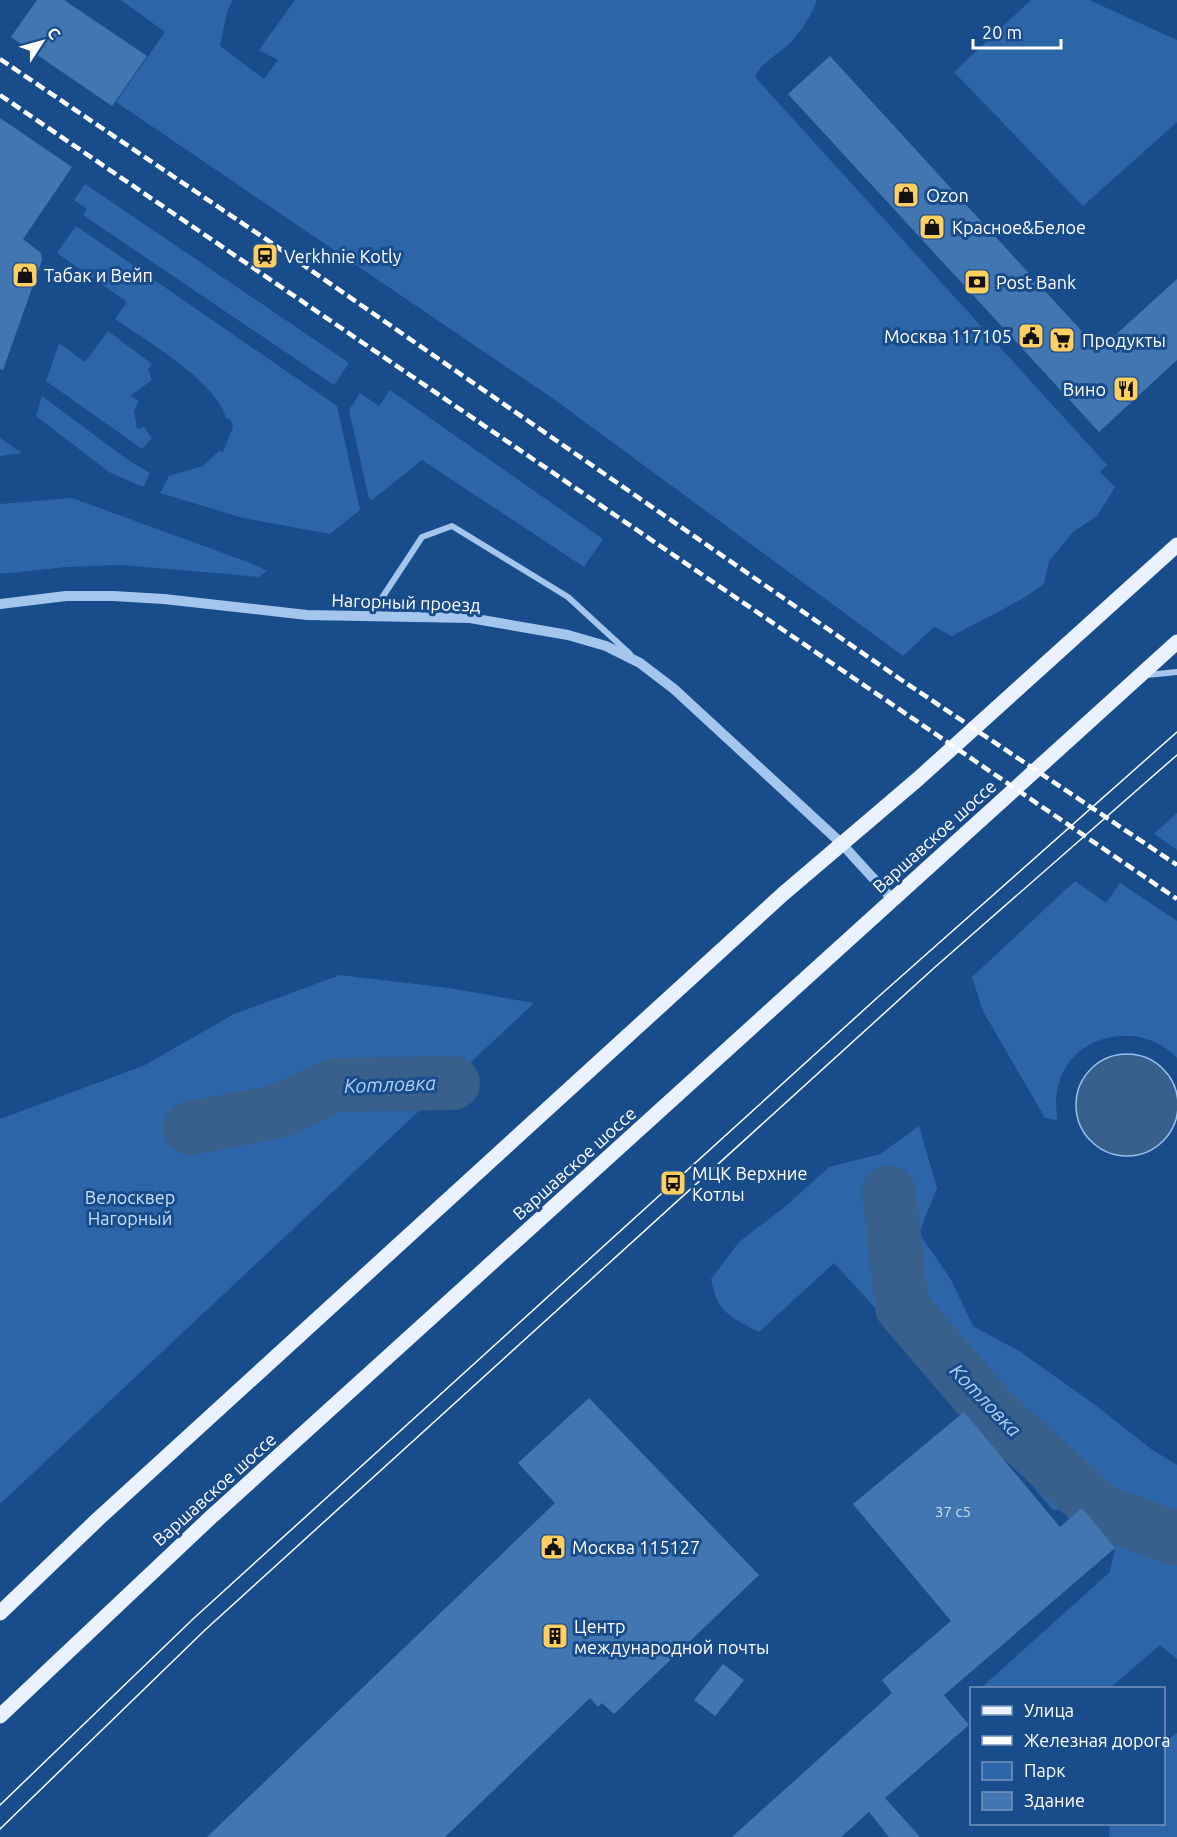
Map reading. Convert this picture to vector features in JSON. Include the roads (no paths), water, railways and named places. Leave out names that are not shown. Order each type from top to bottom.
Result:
[{"type":"main road","points":[[0,1613],[114,1504],[841,843],[918,779],[1177,545]]},
{"type":"main road","name":"Варшавское шоссе","points":[[0,1716],[210,1518],[1177,642]]},
{"type":"street","points":[[368,618],[422,537],[452,526],[568,597],[640,663]]},
{"type":"street","name":"Нагорный проезд","points":[[0,604],[66,596],[113,596],[164,599],[256,611],[368,618],[470,618],[568,635],[606,646],[640,663],[674,689],[841,843],[893,900]]},
{"type":"street","points":[[1138,678],[1159,672],[1177,672]]},
{"type":"waterway","name":"Котловка","points":[[190,1128],[276,1112],[335,1085],[453,1083]]},
{"type":"waterway","name":"Котловка","points":[[889,1192],[902,1307],[992,1412],[1101,1511],[1177,1539]]},
{"type":"tram line","points":[[0,1805],[193,1619],[878,997],[1177,732]]},
{"type":"tram line","points":[[0,1829],[205,1630],[934,968],[1177,755]]},
{"type":"railway","points":[[0,59],[273,244],[900,679],[1177,865]]},
{"type":"railway","points":[[0,95],[1177,899]]},
{"type":"place","name":"Ozon","points":[[906,195]]},
{"type":"place","name":"Красное&Белое","points":[[932,227]]},
{"type":"place","name":"Verkhnie Kotly","points":[[265,256]]},
{"type":"place","name":"Табак и Вейп","points":[[25,275]]},
{"type":"place","name":"Post Bank","points":[[977,282]]},
{"type":"place","name":"Москва 117105","points":[[1031,336]]},
{"type":"place","name":"Продукты","points":[[1062,340]]},
{"type":"place","name":"Вино","points":[[1126,389]]},
{"type":"place","name":"МЦК Верхние Котлы","points":[[673,1183]]},
{"type":"place","name":"Москва 115127","points":[[553,1547]]},
{"type":"place","name":"Центр международной почты","points":[[555,1636]]},
{"type":"park label","name":"Велосквер Нагорный","points":[[130,1207]]}]
